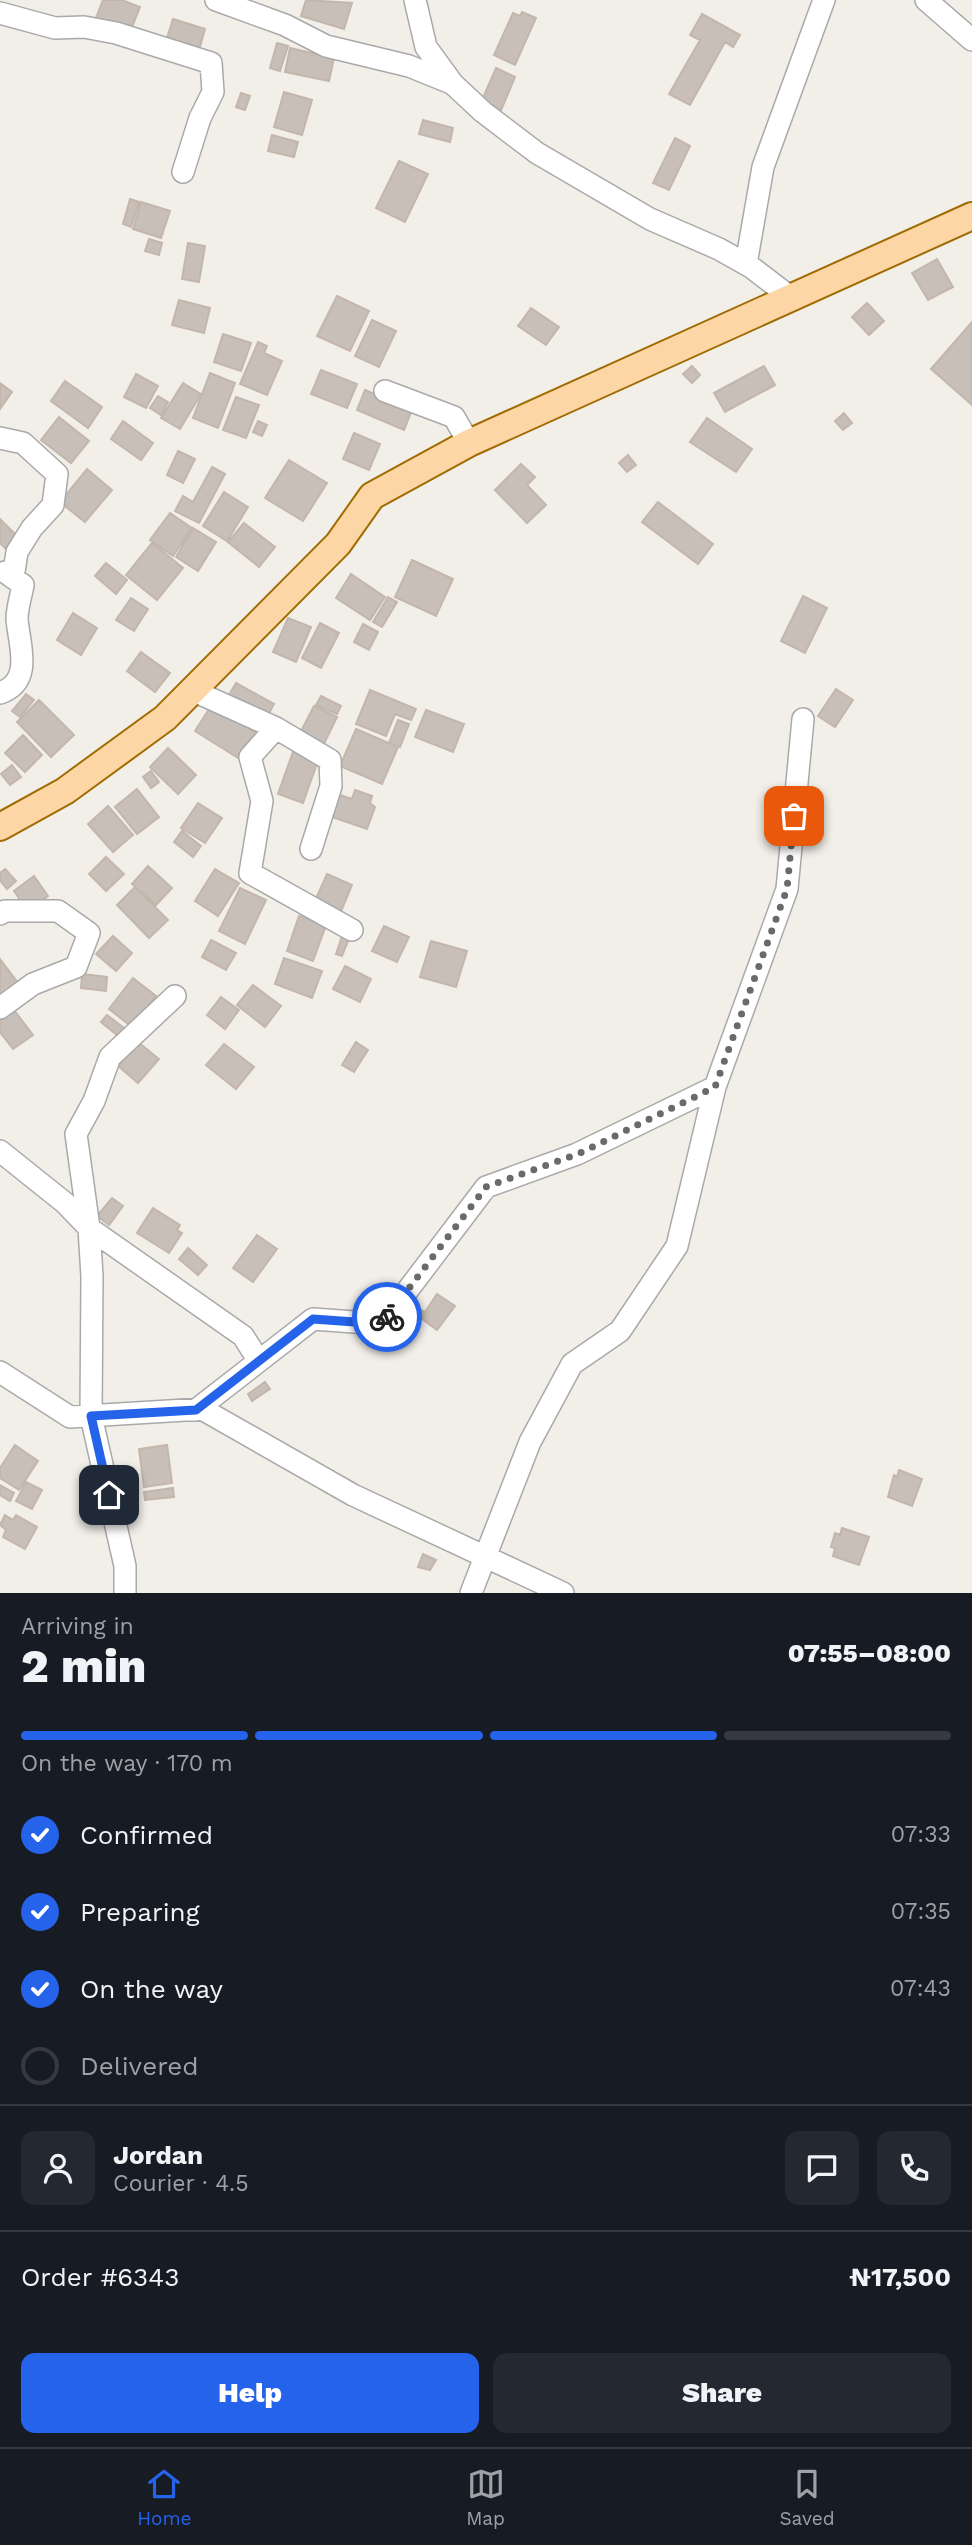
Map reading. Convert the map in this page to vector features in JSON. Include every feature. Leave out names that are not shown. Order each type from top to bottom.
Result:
[{"type":"main road","points":[[0,827],[65,790],[165,718],[338,544],[372,496],[469,443],[789,296],[972,216]]},
{"type":"street","points":[[216,0],[285,25],[326,46],[409,66],[453,84]]},
{"type":"street","points":[[415,0],[426,47],[453,84],[483,113],[537,153],[650,219],[719,249],[746,264],[789,296]]},
{"type":"street","points":[[746,264],[762,167],[824,0]]},
{"type":"street","points":[[926,0],[972,40]]},
{"type":"street","points":[[0,13],[55,28],[84,27],[116,33],[211,63],[213,92],[200,118],[183,172]]},
{"type":"street","points":[[385,391],[454,417],[469,443]]},
{"type":"street","points":[[0,438],[23,443],[57,474],[53,505],[32,528],[6,573],[23,585],[17,618],[23,648],[22,672],[9,690],[0,693]]},
{"type":"street","points":[[194,691],[276,728],[330,760],[331,786],[311,849]]},
{"type":"street","points":[[471,1593],[530,1442],[572,1364],[620,1331],[677,1247],[715,1087],[787,889],[803,719]]},
{"type":"street","points":[[276,728],[250,757],[262,802],[250,873],[352,930]]},
{"type":"street","points":[[0,914],[5,911],[58,911],[89,933],[76,967],[33,984],[0,1008]]},
{"type":"street","points":[[125,1593],[125,1566],[91,1416],[92,1276],[89,1228],[76,1134],[94,1101],[110,1057],[175,996]]},
{"type":"street","points":[[196,1410],[313,1319],[382,1324],[486,1187],[578,1154],[715,1087]]},
{"type":"street","points":[[0,1152],[65,1203],[89,1228],[243,1336],[259,1361]]},
{"type":"street","points":[[0,1372],[70,1417],[202,1409],[353,1495],[485,1559],[563,1593]]},
{"type":"building","points":[[103,0],[122,0],[140,7],[130,32],[96,18]]},
{"type":"building","points":[[306,0],[352,3],[344,29],[301,16]]},
{"type":"building","points":[[522,12],[536,18],[515,65],[494,55],[513,13],[520,16]]},
{"type":"building","points":[[702,14],[740,35],[733,47],[725,42],[690,105],[669,94],[700,40],[690,35]]},
{"type":"building","points":[[173,19],[205,29],[198,54],[165,44]]},
{"type":"building","points":[[277,43],[288,46],[280,71],[270,68]]},
{"type":"building","points":[[290,48],[334,58],[329,81],[285,72]]},
{"type":"building","points":[[496,68],[515,77],[499,115],[482,100]]},
{"type":"building","points":[[284,92],[312,100],[302,135],[274,127]]},
{"type":"building","points":[[241,93],[250,96],[245,110],[236,107]]},
{"type":"building","points":[[423,120],[453,128],[450,142],[419,134]]},
{"type":"building","points":[[272,135],[298,142],[294,157],[268,151]]},
{"type":"building","points":[[675,138],[690,146],[669,190],[653,183]]},
{"type":"building","points":[[399,161],[428,174],[405,222],[376,208]]},
{"type":"building","points":[[130,199],[139,202],[131,227],[123,224]]},
{"type":"building","points":[[141,202],[170,211],[161,238],[133,229]]},
{"type":"building","points":[[149,239],[162,243],[159,255],[145,251]]},
{"type":"building","points":[[188,243],[205,246],[199,282],[182,279]]},
{"type":"building","points":[[937,259],[953,287],[928,300],[912,273]]},
{"type":"building","points":[[337,296],[369,311],[350,351],[317,336]]},
{"type":"building","points":[[179,300],[210,308],[204,333],[172,325]]},
{"type":"building","points":[[867,303],[884,321],[869,335],[852,317]]},
{"type":"building","points":[[531,308],[559,327],[546,345],[518,326]]},
{"type":"building","points":[[372,320],[396,331],[379,367],[355,356]]},
{"type":"building","points":[[972,322],[972,405],[931,369]]},
{"type":"building","points":[[223,334],[251,343],[241,371],[214,362]]},
{"type":"building","points":[[258,342],[267,346],[264,353],[282,361],[267,395],[240,384]]},
{"type":"building","points":[[692,366],[700,375],[692,383],[683,374]]},
{"type":"building","points":[[764,366],[775,385],[725,412],[714,393]]},
{"type":"building","points":[[321,370],[357,384],[347,408],[311,394]]},
{"type":"building","points":[[210,373],[235,383],[218,428],[193,418]]},
{"type":"building","points":[[136,374],[158,386],[146,408],[124,397]]},
{"type":"building","points":[[65,381],[102,407],[88,428],[51,401]]},
{"type":"building","points":[[0,383],[12,392],[0,409]]},
{"type":"building","points":[[183,383],[201,394],[180,429],[161,418]]},
{"type":"building","points":[[365,390],[412,410],[404,430],[357,410]]},
{"type":"building","points":[[158,396],[168,402],[161,415],[150,408]]},
{"type":"building","points":[[236,397],[259,405],[246,438],[223,430]]},
{"type":"building","points":[[844,413],[852,423],[843,430],[835,421]]},
{"type":"building","points":[[59,417],[89,441],[71,463],[41,440]]},
{"type":"building","points":[[707,418],[752,449],[736,472],[690,442]]},
{"type":"building","points":[[123,421],[153,443],[141,460],[111,439]]},
{"type":"building","points":[[258,421],[267,425],[262,436],[253,432]]},
{"type":"building","points":[[354,433],[380,444],[369,470],[343,459]]},
{"type":"building","points":[[178,451],[195,459],[183,483],[167,475]]},
{"type":"building","points":[[628,455],[636,465],[627,472],[619,463]]},
{"type":"building","points":[[289,460],[327,483],[303,521],[265,498]]},
{"type":"building","points":[[521,464],[535,477],[527,485],[546,505],[527,523],[495,490]]},
{"type":"building","points":[[212,467],[225,474],[199,523],[175,511],[183,496],[193,502]]},
{"type":"building","points":[[87,469],[112,490],[85,522],[60,502]]},
{"type":"building","points":[[224,492],[248,507],[227,541],[203,526]]},
{"type":"building","points":[[658,502],[713,544],[698,564],[642,522]]},
{"type":"building","points":[[170,513],[192,528],[173,556],[150,540]]},
{"type":"building","points":[[0,519],[21,540],[9,552],[0,543]]},
{"type":"building","points":[[244,523],[275,547],[259,567],[228,542]]},
{"type":"building","points":[[193,528],[216,542],[198,571],[176,557]]},
{"type":"building","points":[[152,543],[183,568],[157,600],[126,575]]},
{"type":"building","points":[[412,560],[453,579],[436,616],[395,597]]},
{"type":"building","points":[[106,563],[127,580],[116,594],[95,576]]},
{"type":"building","points":[[351,574],[385,597],[370,620],[336,598]]},
{"type":"building","points":[[803,596],[827,608],[805,653],[781,641]]},
{"type":"building","points":[[388,597],[397,602],[382,627],[373,622]]},
{"type":"building","points":[[131,598],[148,609],[134,631],[116,620]]},
{"type":"building","points":[[73,613],[97,628],[81,655],[57,640]]},
{"type":"building","points":[[288,618],[311,627],[296,662],[273,652]]},
{"type":"building","points":[[320,623],[339,633],[321,668],[302,658]]},
{"type":"building","points":[[363,624],[378,632],[369,650],[354,642]]},
{"type":"building","points":[[141,652],[170,673],[155,692],[127,671]]},
{"type":"building","points":[[236,683],[274,704],[266,719],[227,698]]},
{"type":"building","points":[[836,689],[853,700],[835,727],[818,716]]},
{"type":"building","points":[[370,690],[416,709],[411,720],[395,714],[386,736],[356,724]]},
{"type":"building","points":[[26,694],[34,700],[20,717],[12,711]]},
{"type":"building","points":[[321,696],[341,706],[337,714],[316,705]]},
{"type":"building","points":[[39,700],[74,735],[51,757],[17,722]]},
{"type":"building","points":[[211,706],[256,733],[240,759],[195,731]]},
{"type":"building","points":[[314,706],[337,717],[322,748],[298,737]]},
{"type":"building","points":[[426,710],[464,724],[453,752],[415,737]]},
{"type":"building","points":[[398,720],[409,724],[400,747],[389,743]]},
{"type":"building","points":[[356,729],[398,747],[382,784],[340,766]]},
{"type":"building","points":[[23,735],[42,755],[25,772],[5,753]]},
{"type":"building","points":[[168,748],[196,775],[178,794],[150,767]]},
{"type":"building","points":[[294,749],[319,758],[303,803],[278,794]]},
{"type":"building","points":[[12,765],[21,777],[10,785],[1,774]]},
{"type":"building","points":[[151,771],[159,782],[151,788],[143,777]]},
{"type":"building","points":[[137,789],[159,817],[137,834],[115,807]]},
{"type":"building","points":[[355,790],[372,796],[370,803],[375,807],[367,829],[332,817],[340,795],[352,799]]},
{"type":"building","points":[[198,803],[222,818],[205,843],[181,828]]},
{"type":"building","points":[[108,806],[133,835],[113,852],[88,824]]},
{"type":"building","points":[[182,831],[201,846],[193,857],[174,842]]},
{"type":"building","points":[[106,857],[124,874],[106,891],[89,874]]},
{"type":"building","points":[[148,866],[172,888],[156,905],[132,884]]},
{"type":"building","points":[[5,869],[16,881],[7,889],[0,880],[0,873]]},
{"type":"building","points":[[215,869],[239,883],[218,916],[195,901]]},
{"type":"building","points":[[327,874],[352,885],[339,916],[313,905]]},
{"type":"building","points":[[34,876],[48,896],[28,911],[14,891]]},
{"type":"building","points":[[135,887],[168,920],[149,938],[117,905]]},
{"type":"building","points":[[240,888],[266,900],[245,944],[219,931]]},
{"type":"building","points":[[299,916],[326,925],[313,961],[287,951]]},
{"type":"building","points":[[384,926],[409,937],[397,962],[372,951]]},
{"type":"building","points":[[343,933],[350,936],[342,956],[336,954]]},
{"type":"building","points":[[113,936],[132,953],[116,971],[96,954]]},
{"type":"building","points":[[211,940],[236,953],[226,970],[202,957]]},
{"type":"building","points":[[431,941],[467,951],[456,987],[420,977]]},
{"type":"building","points":[[284,958],[322,971],[312,998],[275,984]]},
{"type":"building","points":[[0,959],[22,988],[0,1003]]},
{"type":"building","points":[[345,966],[371,979],[360,1002],[333,989]]},
{"type":"building","points":[[82,974],[107,977],[106,991],[81,988]]},
{"type":"building","points":[[133,978],[156,996],[132,1027],[109,1009]]},
{"type":"building","points":[[253,985],[281,1006],[265,1027],[237,1005]]},
{"type":"building","points":[[221,997],[239,1010],[225,1029],[207,1015]]},
{"type":"building","points":[[14,1010],[33,1035],[13,1049],[0,1032],[0,1020]]},
{"type":"building","points":[[107,1015],[128,1031],[122,1039],[101,1022]]},
{"type":"building","points":[[138,1042],[159,1059],[138,1083],[118,1066]]},
{"type":"building","points":[[356,1042],[368,1050],[354,1072],[342,1065]]},
{"type":"building","points":[[224,1044],[254,1067],[236,1089],[206,1065]]},
{"type":"building","points":[[112,1198],[123,1206],[109,1225],[97,1216]]},
{"type":"building","points":[[153,1208],[180,1225],[177,1230],[182,1233],[169,1253],[137,1233]]},
{"type":"building","points":[[257,1235],[277,1249],[253,1282],[233,1268]]},
{"type":"building","points":[[188,1248],[207,1265],[198,1275],[179,1259]]},
{"type":"building","points":[[437,1294],[455,1306],[437,1330],[421,1318]]},
{"type":"building","points":[[411,1304],[423,1311],[418,1319],[406,1312]]},
{"type":"building","points":[[265,1382],[270,1389],[252,1401],[248,1394]]},
{"type":"building","points":[[15,1445],[38,1461],[19,1490],[0,1478],[0,1468]]},
{"type":"building","points":[[167,1445],[172,1483],[144,1487],[139,1449]]},
{"type":"building","points":[[899,1470],[922,1479],[912,1506],[888,1497],[894,1475],[897,1477]]},
{"type":"building","points":[[26,1482],[42,1490],[32,1509],[16,1501]]},
{"type":"building","points":[[0,1485],[14,1493],[10,1501],[0,1495]]},
{"type":"building","points":[[173,1488],[174,1497],[145,1500],[144,1492]]},
{"type":"building","points":[[5,1515],[13,1520],[16,1515],[37,1527],[25,1549],[3,1537],[6,1530],[0,1525]]},
{"type":"building","points":[[842,1528],[869,1537],[859,1565],[833,1556],[835,1548],[831,1547],[835,1533],[840,1535]]},
{"type":"building","points":[[423,1554],[436,1560],[430,1570],[418,1567]]},
{"type":"way so far","points":[[387,1317],[486,1187],[578,1154],[715,1087],[787,889],[794,816]]},
{"type":"route","points":[[109,1495],[91,1416],[196,1410],[313,1319],[382,1324],[387,1317]]}]
